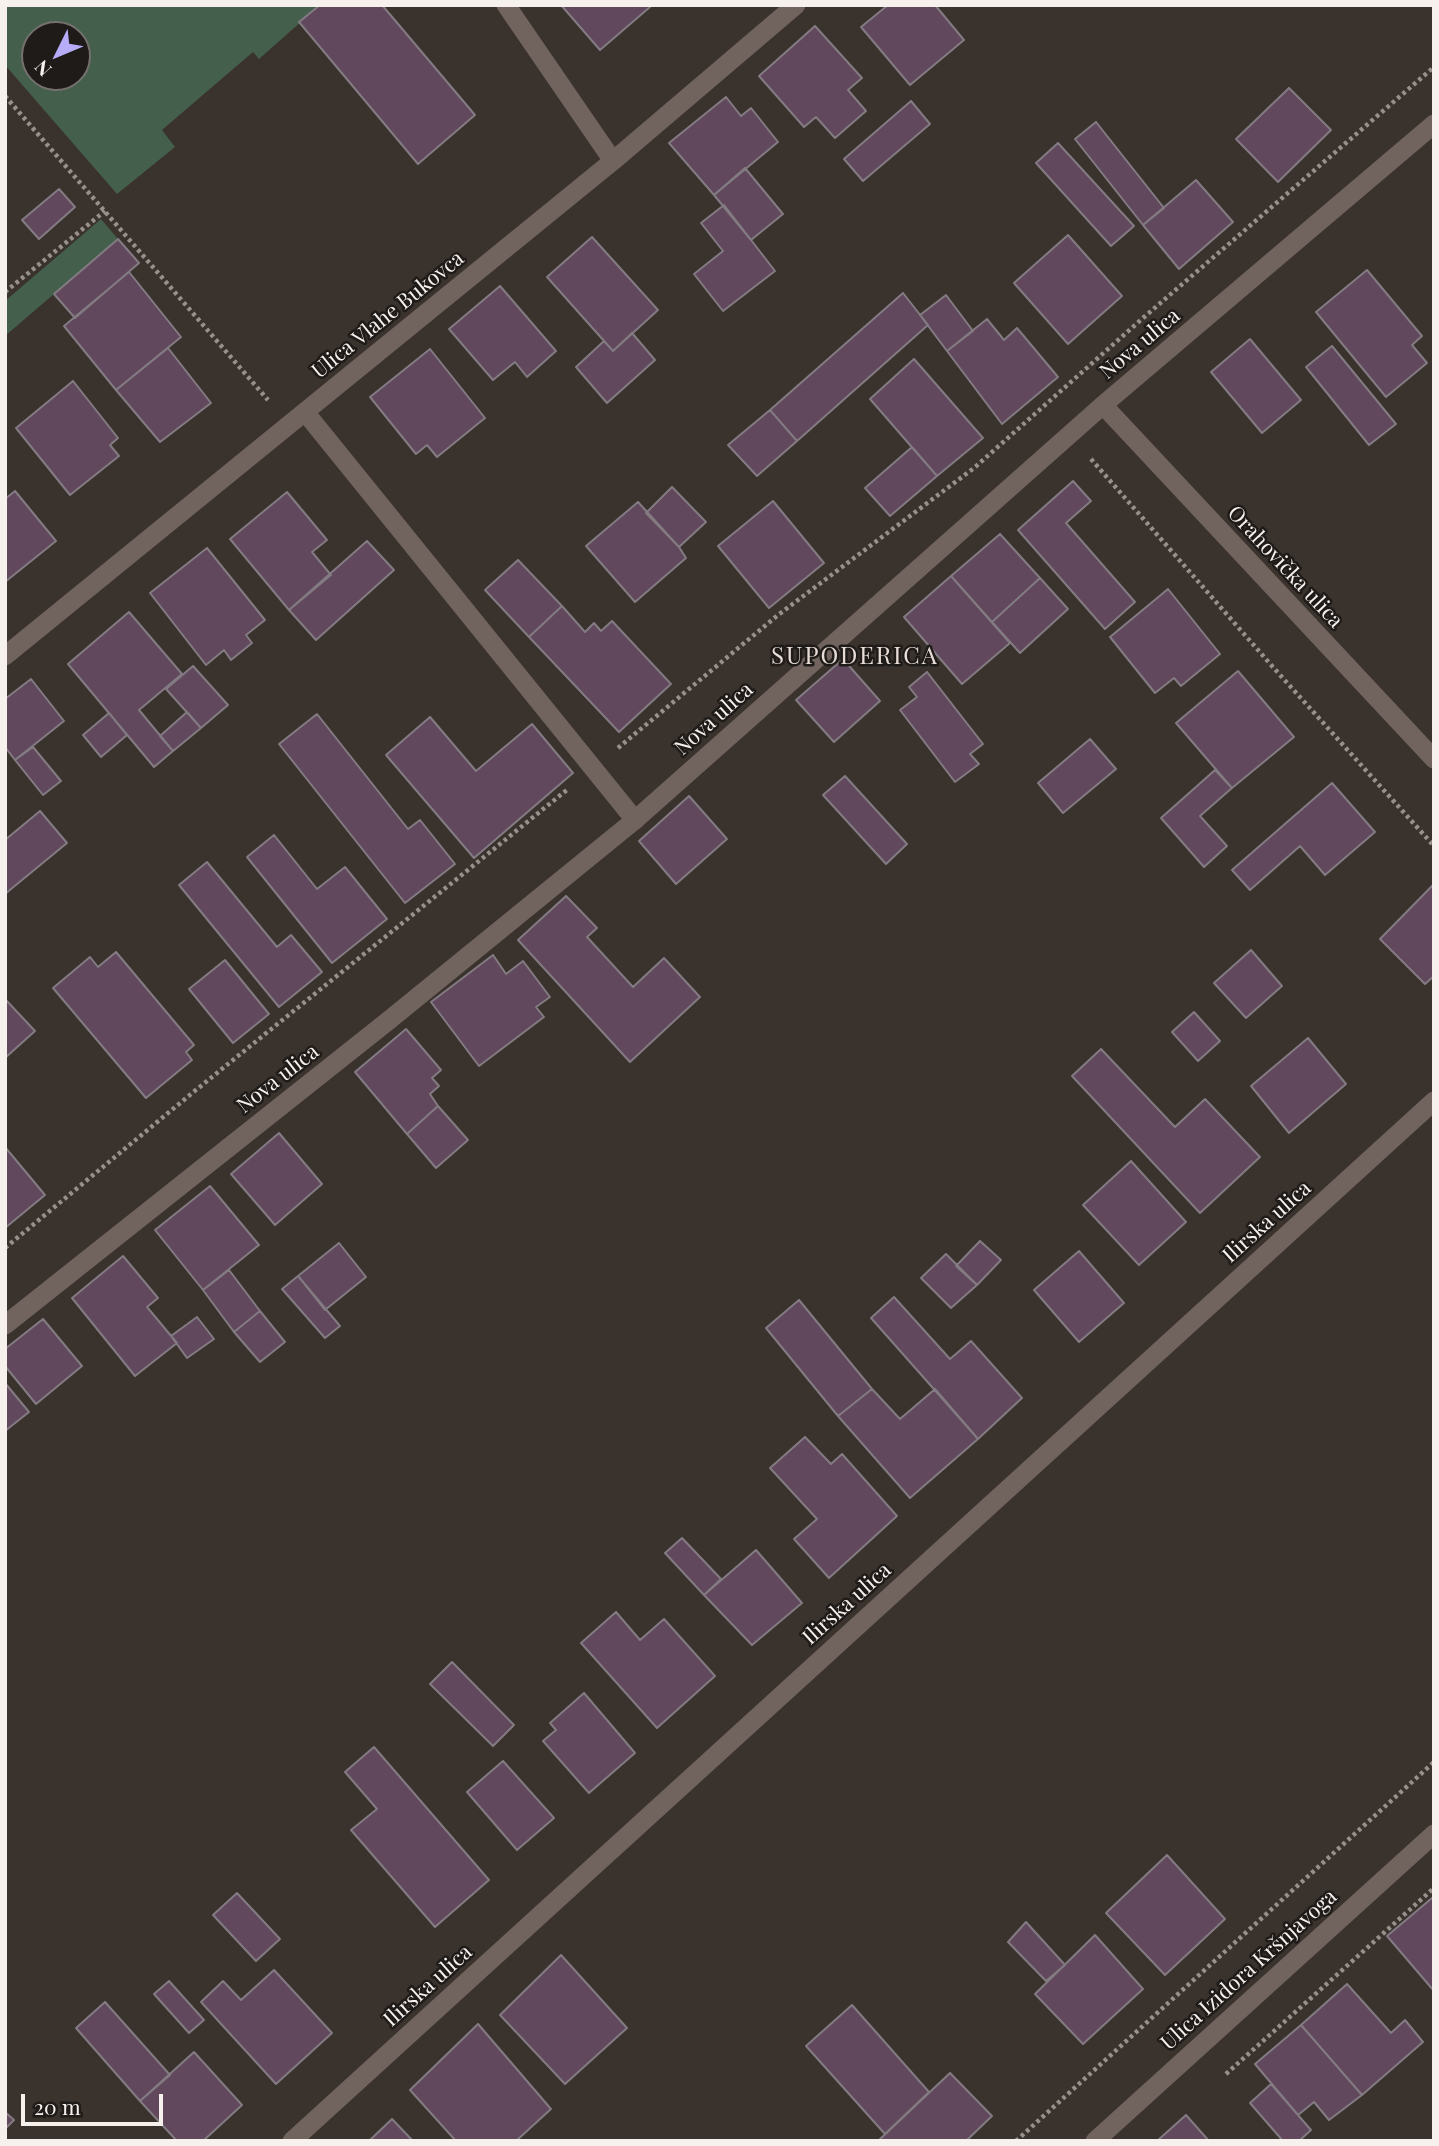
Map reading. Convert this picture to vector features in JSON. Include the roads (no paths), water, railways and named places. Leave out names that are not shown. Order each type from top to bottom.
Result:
[{"type":"street","points":[[506,5],[613,161]]},
{"type":"street","name":"Ulica Vlahe Bukovca","points":[[5,656],[613,161],[796,5]]},
{"type":"street","name":"Nova ulica","points":[[5,1325],[635,821],[1103,405],[1434,124]]},
{"type":"street","name":"Orahovička ulica","points":[[1103,405],[1434,759]]},
{"type":"street","points":[[305,412],[635,821]]},
{"type":"street","name":"Ilirska ulica","points":[[292,2141],[1434,1101]]},
{"type":"street","name":"Ulica Izidora Kršnjavoga","points":[[1095,2141],[1434,1834]]},
{"type":"district","name":"SUPODERICA","points":[[855,657]]}]
